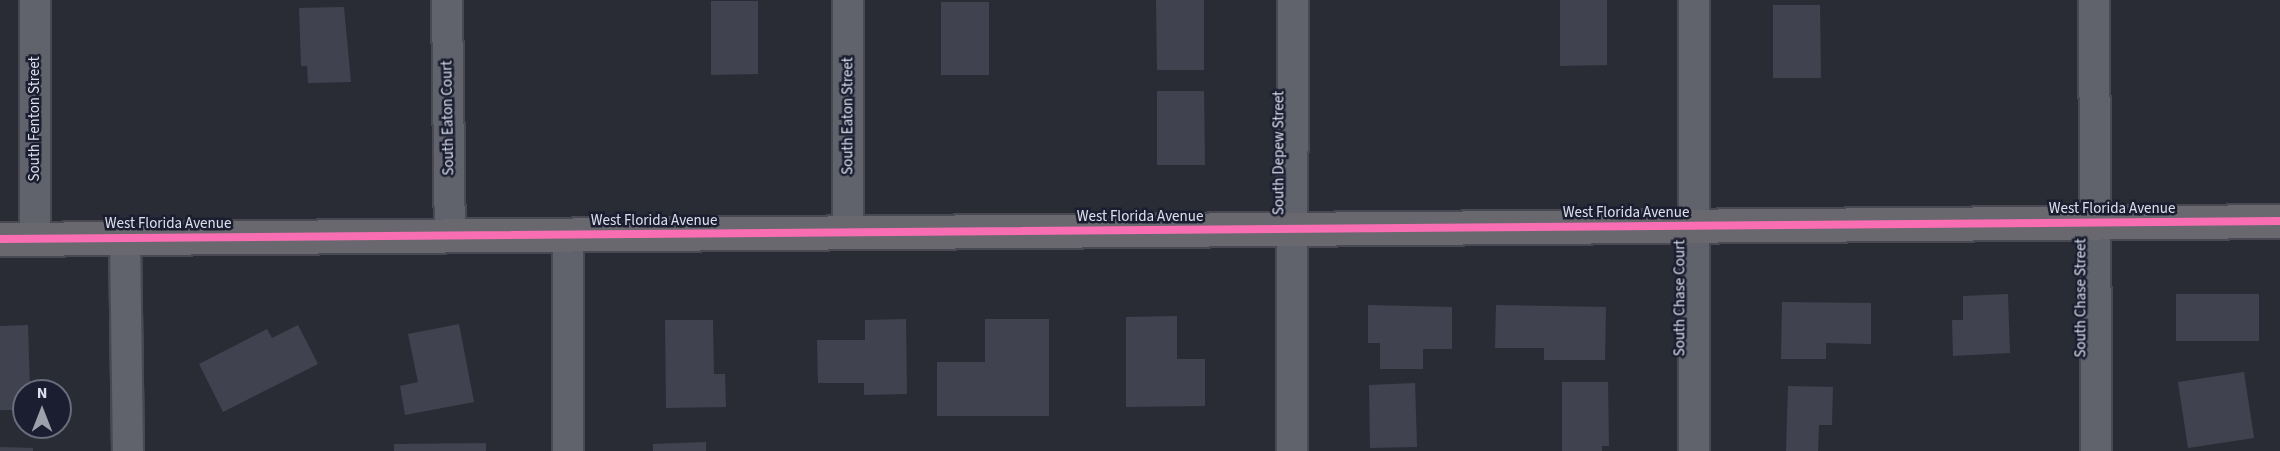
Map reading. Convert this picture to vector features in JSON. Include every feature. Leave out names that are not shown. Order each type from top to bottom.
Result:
[{"type":"street","name":"South Fenton Street","points":[[35,0],[35,239]]},
{"type":"street","name":"South Eaton Court","points":[[447,0],[450,235]]},
{"type":"street","name":"South Eaton Street","points":[[848,0],[848,232]]},
{"type":"street","name":"South Depew Street","points":[[1292,451],[1293,0]]},
{"type":"street","name":"South Chase Court","points":[[1694,0],[1694,451]]},
{"type":"street","name":"South Chase Street","points":[[2094,0],[2096,451]]},
{"type":"street","name":"West Florida Avenue","points":[[0,239],[2280,221]]},
{"type":"street","points":[[568,235],[568,451]]},
{"type":"street","points":[[125,238],[128,451]]},
{"type":"building","points":[[1156,0],[1204,0],[1204,70],[1157,70]]},
{"type":"building","points":[[1560,0],[1607,0],[1607,65],[1560,66]]},
{"type":"building","points":[[711,1],[758,1],[758,74],[711,75]]},
{"type":"building","points":[[941,2],[989,2],[989,75],[941,75]]},
{"type":"building","points":[[1773,5],[1820,5],[1821,78],[1773,78]]},
{"type":"building","points":[[344,7],[351,82],[308,83],[307,66],[301,66],[299,8]]},
{"type":"building","points":[[1157,91],[1204,91],[1205,165],[1157,165]]},
{"type":"building","points":[[2008,294],[2010,353],[1953,356],[1952,320],[1963,320],[1963,296]]},
{"type":"building","points":[[2176,294],[2259,294],[2259,341],[2176,341]]},
{"type":"building","points":[[1782,302],[1871,303],[1871,344],[1826,343],[1826,359],[1781,359]]},
{"type":"building","points":[[1368,305],[1452,307],[1452,349],[1423,349],[1423,369],[1380,369],[1380,343],[1368,343]]},
{"type":"building","points":[[1496,305],[1606,307],[1605,360],[1544,360],[1544,348],[1495,348]]},
{"type":"building","points":[[1177,316],[1177,359],[1205,359],[1205,406],[1126,407],[1126,317]]},
{"type":"building","points":[[906,319],[907,394],[864,395],[864,383],[818,383],[817,340],[865,340],[865,320]]},
{"type":"building","points":[[985,319],[1049,319],[1049,416],[937,416],[937,362],[985,362]]},
{"type":"building","points":[[665,320],[713,320],[714,374],[725,374],[726,407],[666,408]]},
{"type":"building","points":[[459,324],[474,402],[405,415],[400,386],[418,382],[408,334]]},
{"type":"building","points":[[28,325],[30,379],[12,379],[12,410],[0,410],[0,326]]},
{"type":"building","points":[[298,325],[318,364],[223,412],[199,364],[267,329],[272,338]]},
{"type":"building","points":[[2244,372],[2254,438],[2188,448],[2178,382]]},
{"type":"building","points":[[1562,382],[1608,382],[1609,446],[1602,446],[1602,451],[1562,451]]},
{"type":"building","points":[[1415,383],[1417,447],[1370,448],[1369,385]]},
{"type":"building","points":[[1788,386],[1833,387],[1832,425],[1819,425],[1818,451],[1786,451]]},
{"type":"building","points":[[706,442],[706,451],[653,451],[653,444]]},
{"type":"building","points":[[486,443],[486,451],[394,451],[394,444]]},
{"type":"building","points":[[0,447],[33,448],[33,451],[0,451]]},
{"type":"cycle path","points":[[0,239],[2280,221]]}]
